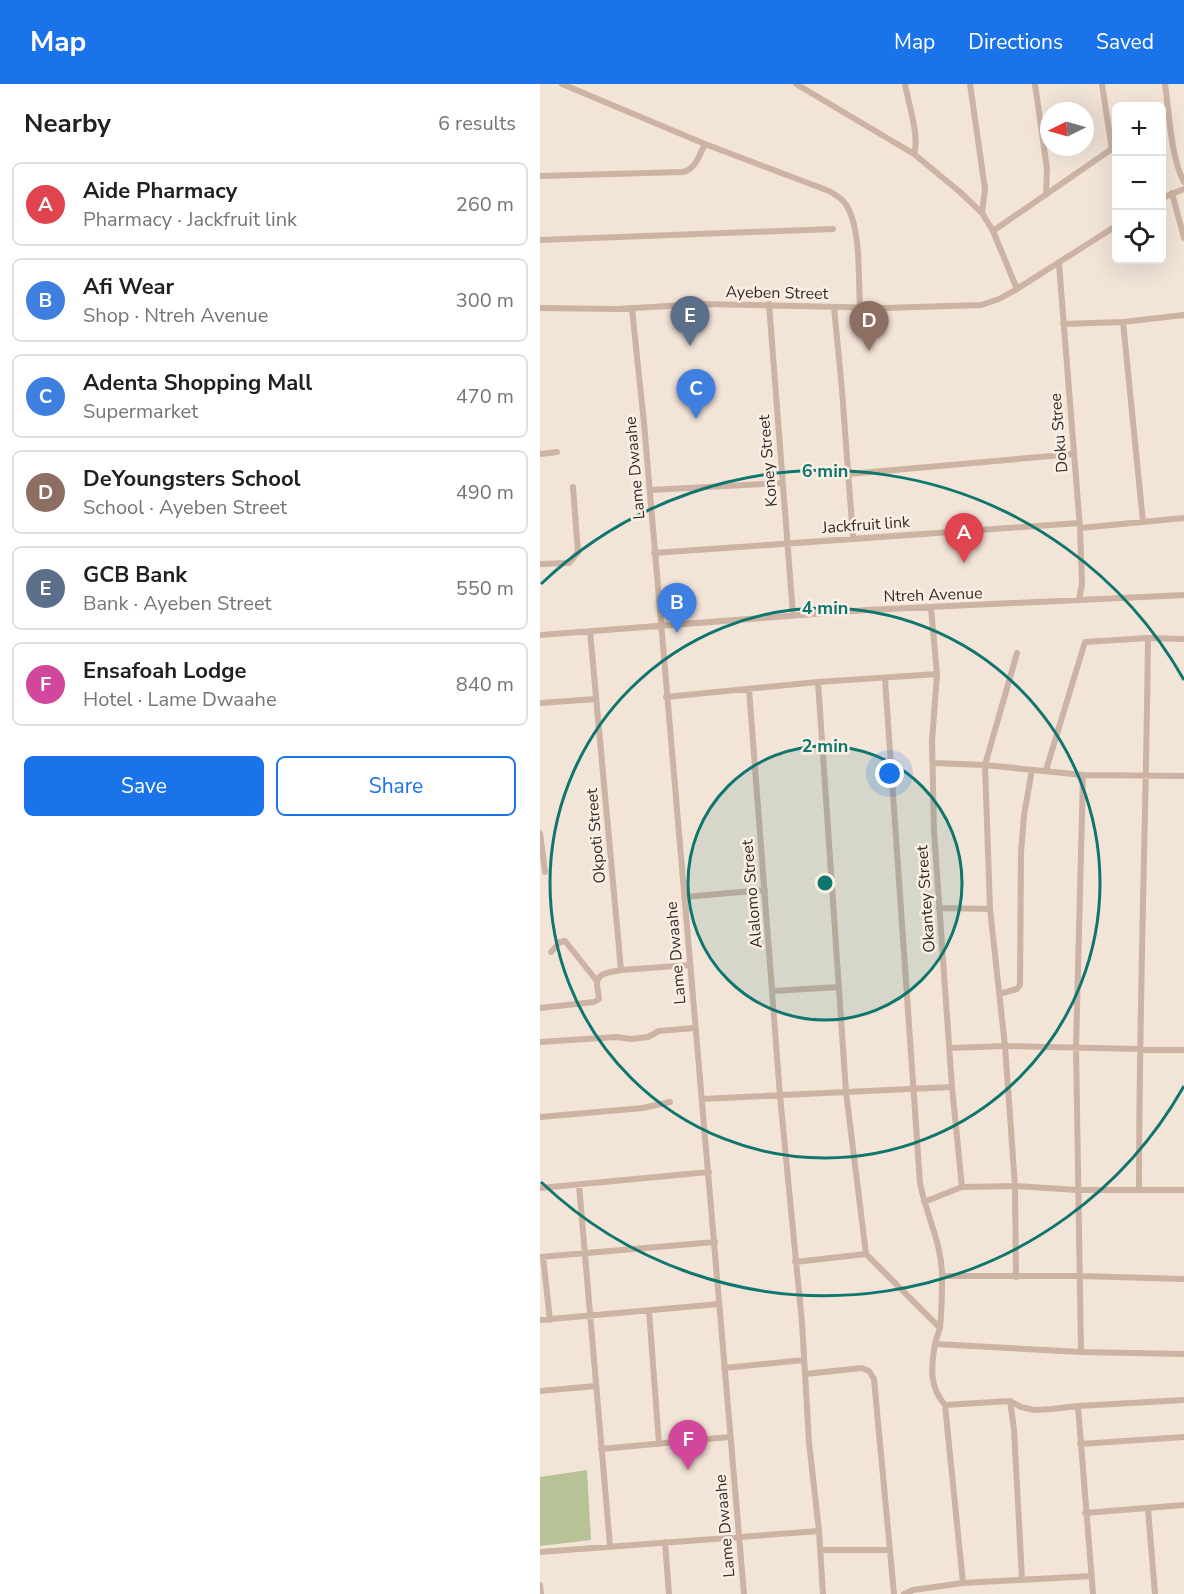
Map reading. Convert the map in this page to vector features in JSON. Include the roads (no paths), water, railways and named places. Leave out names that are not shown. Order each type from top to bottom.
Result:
[{"type":"street","points":[[562,84],[705,144],[795,177],[842,199],[849,208],[855,230],[860,306]]},
{"type":"street","points":[[796,84],[914,154],[982,213],[993,231],[1017,290]]},
{"type":"street","points":[[905,84],[915,134],[914,154]]},
{"type":"street","points":[[970,84],[985,189],[982,213]]},
{"type":"street","points":[[1035,84],[1047,169],[1046,195]]},
{"type":"street","points":[[1102,84],[1112,137]]},
{"type":"street","points":[[1165,84],[1173,139],[1184,182]]},
{"type":"street","points":[[540,176],[684,172],[694,166],[705,144]]},
{"type":"street","points":[[993,231],[1112,149]]},
{"type":"street","points":[[1166,196],[1184,189]]},
{"type":"street","points":[[1172,193],[1184,238]]},
{"type":"street","points":[[540,240],[833,229]]},
{"type":"street","name":"Ayeben Street","points":[[540,308],[632,309],[702,304],[885,308],[981,305],[1017,290],[1112,229]]},
{"type":"street","name":"Doku Stree","points":[[1059,264],[1080,526],[1082,584],[1079,600]]},
{"type":"street","name":"Koney Street","points":[[769,304],[793,615]]},
{"type":"street","points":[[834,307],[853,538]]},
{"type":"street","name":"Lame Dwaahe","points":[[632,309],[650,490],[744,1594]]},
{"type":"street","points":[[1063,324],[1123,322],[1184,315]]},
{"type":"street","points":[[1123,322],[1143,522]]},
{"type":"street","points":[[540,454],[557,452]]},
{"type":"street","points":[[849,474],[1073,454]]},
{"type":"street","points":[[650,490],[782,483]]},
{"type":"street","points":[[540,564],[569,563],[578,552],[573,487]]},
{"type":"street","name":"Jackfruit link","points":[[654,553],[853,538],[1184,518]]},
{"type":"street","name":"Ntreh Avenue","points":[[540,635],[793,615],[1184,595]]},
{"type":"street","name":"Okantey Street","points":[[931,608],[937,674],[932,741],[934,831],[952,1087],[962,1187]]},
{"type":"street","name":"Okpoti Street","points":[[591,631],[621,970]]},
{"type":"street","points":[[1046,770],[1085,642],[1148,638],[1184,639]]},
{"type":"street","points":[[1139,1190],[1139,1048],[1147,776],[1148,638]]},
{"type":"street","points":[[1016,1277],[1015,1186],[1005,1046],[990,909],[986,765],[1017,653]]},
{"type":"street","points":[[666,697],[818,682],[937,674]]},
{"type":"street","points":[[885,679],[920,1183],[924,1202],[938,1241],[942,1276],[940,1328],[935,1344],[932,1381],[934,1390],[945,1405],[963,1583]]},
{"type":"street","points":[[818,682],[846,1092],[866,1254],[940,1328]]},
{"type":"street","name":"Alalomo Street","points":[[749,689],[780,1096],[823,1594]]},
{"type":"street","points":[[540,703],[596,699]]},
{"type":"street","points":[[934,763],[986,765],[1083,775],[1184,776]]},
{"type":"street","points":[[999,994],[1017,989],[1020,985],[1021,853],[1024,815],[1032,770]]},
{"type":"street","points":[[1081,1352],[1076,1047],[1083,775]]},
{"type":"street","points":[[540,833],[545,872]]},
{"type":"street","points":[[684,897],[765,890]]},
{"type":"street","points":[[939,908],[990,909]]},
{"type":"street","points":[[540,1008],[594,1002],[599,999],[600,995],[597,981],[565,941],[560,942],[551,952]]},
{"type":"street","points":[[597,981],[598,977],[605,973],[621,970],[690,965]]},
{"type":"street","points":[[772,990],[839,987]]},
{"type":"street","points":[[540,1042],[605,1037],[631,1039],[659,1031],[695,1028]]},
{"type":"street","points":[[950,1048],[1005,1046],[1184,1050]]},
{"type":"street","points":[[702,1099],[952,1087]]},
{"type":"street","points":[[540,1117],[643,1108],[670,1102]]},
{"type":"street","points":[[540,1188],[709,1172]]},
{"type":"street","points":[[579,1185],[610,1546]]},
{"type":"street","points":[[924,1202],[962,1187],[1184,1190]]},
{"type":"street","points":[[550,1320],[542,1257],[715,1242]]},
{"type":"street","points":[[795,1262],[866,1254]]},
{"type":"street","points":[[942,1276],[1184,1279]]},
{"type":"street","points":[[540,1320],[719,1304]]},
{"type":"street","points":[[649,1311],[659,1444]]},
{"type":"street","points":[[935,1344],[1081,1352],[1184,1354]]},
{"type":"street","points":[[724,1368],[804,1360]]},
{"type":"street","points":[[805,1374],[862,1368],[869,1371],[874,1379],[894,1594]]},
{"type":"street","points":[[540,1391],[596,1386]]},
{"type":"street","points":[[945,1405],[1010,1401],[1034,1410],[1184,1400]]},
{"type":"street","points":[[1010,1401],[1014,1429],[1022,1579]]},
{"type":"street","points":[[1078,1406],[1093,1594]]},
{"type":"street","points":[[601,1449],[730,1437]]},
{"type":"street","points":[[1080,1444],[1184,1437]]},
{"type":"street","points":[[1085,1513],[1184,1505]]},
{"type":"street","points":[[1148,1509],[1155,1594]]},
{"type":"street","points":[[540,1552],[819,1531]]},
{"type":"street","points":[[665,1542],[669,1594]]},
{"type":"street","points":[[820,1550],[890,1550]]},
{"type":"street","points":[[904,1594],[913,1590],[963,1583],[1092,1576]]},
{"type":"street","points":[[540,1585],[541,1594]]},
{"type":"place","name":"GCB Bank","points":[[690,346]]},
{"type":"place","name":"DeYoungsters School","points":[[869,351]]},
{"type":"place","name":"Adenta Shopping Mall","points":[[696,419]]},
{"type":"place","name":"Aide Pharmacy","points":[[964,563]]},
{"type":"place","name":"Afi Wear","points":[[677,633]]},
{"type":"place","name":"Ensafoah Lodge","points":[[688,1470]]}]
